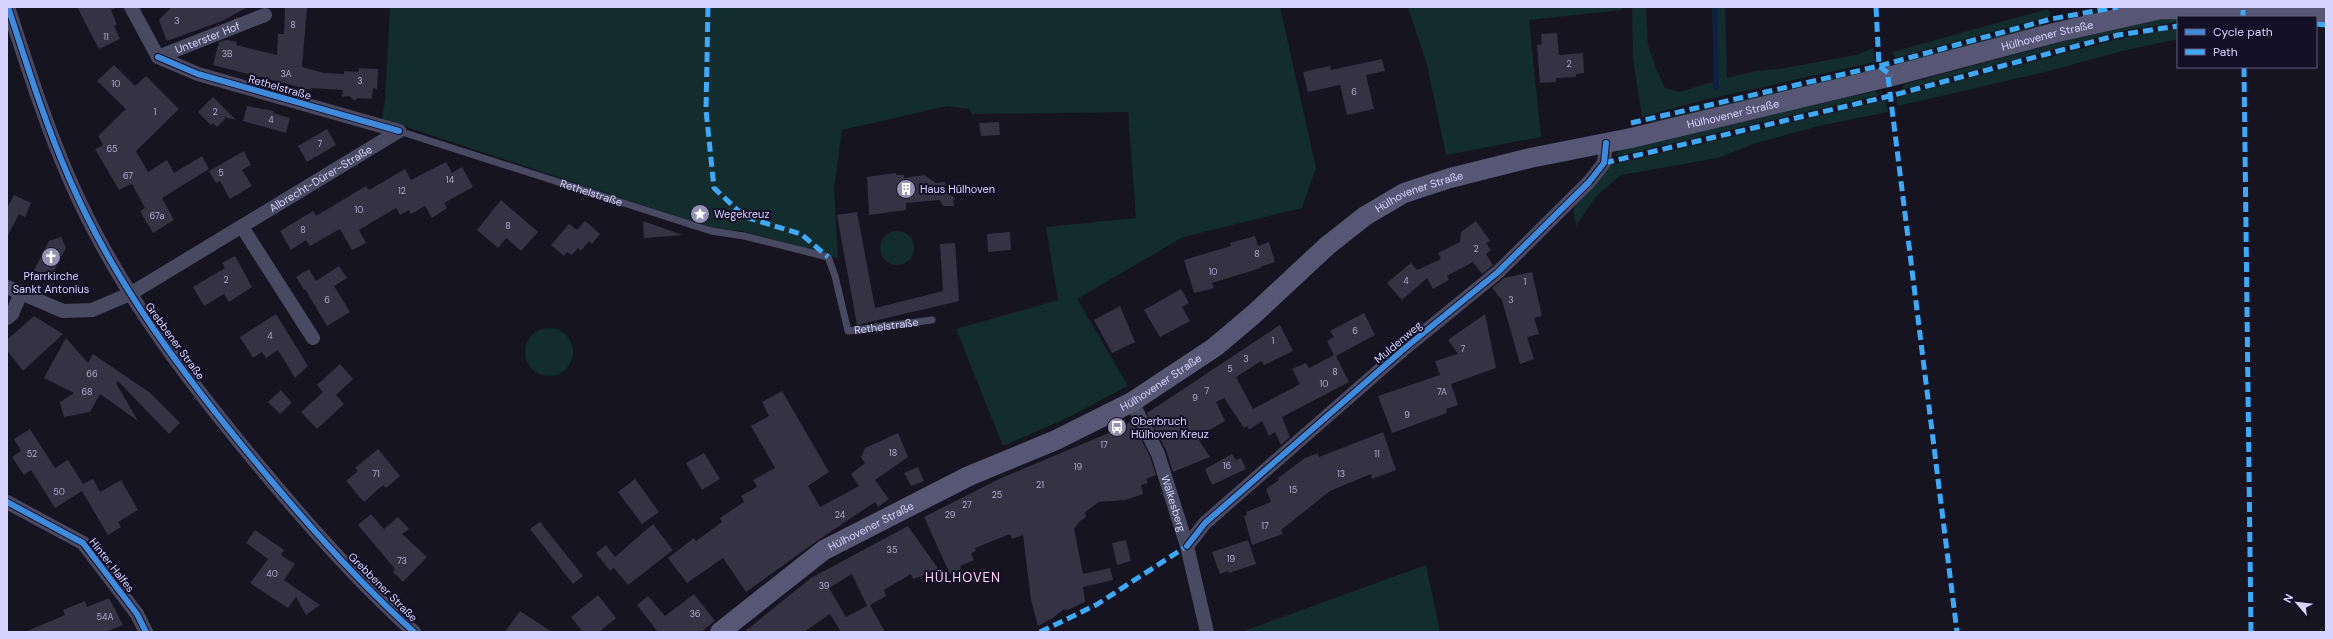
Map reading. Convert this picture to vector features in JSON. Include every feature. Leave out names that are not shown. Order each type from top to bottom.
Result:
[{"type":"main road","name":"Hülhovener Straße","points":[[720,632],[824,550],[969,476],[1056,440],[1132,402],[1215,347],[1338,237],[1365,216],[1404,193],[1450,178],[1530,158],[1606,143],[1888,78],[2058,32],[2161,9],[2230,8],[2326,12]]},
{"type":"street","name":"Grebbener Straße","points":[[8,7],[39,102],[70,179],[130,294],[157,336],[225,426],[304,520],[414,632]]},
{"type":"street","points":[[131,7],[158,57]]},
{"type":"street","name":"Unterster Hof","points":[[158,57],[265,15]]},
{"type":"street","name":"Rethelstraße","points":[[158,57],[198,74],[399,131]]},
{"type":"street","name":"Albrecht-Dürer-Straße","points":[[130,294],[399,131]]},
{"type":"street","name":"Muldenweg","points":[[1187,546],[1205,523],[1405,348],[1498,272],[1589,182],[1604,163],[1606,143]]},
{"type":"street","points":[[242,226],[313,338]]},
{"type":"street","points":[[7,287],[63,311],[92,310],[130,294]]},
{"type":"street","points":[[7,318],[12,314],[21,293]]},
{"type":"street","name":"Wälkesberg","points":[[1132,402],[1158,454],[1187,546],[1207,632]]},
{"type":"street","name":"Hinter Halfes","points":[[7,502],[83,543],[137,614],[146,632]]},
{"type":"lane","name":"Rethelstraße","points":[[399,131],[711,231],[744,236],[828,257],[835,276],[848,330],[932,320]]},
{"type":"green space","points":[[390,7],[1280,7],[1316,168],[1302,208],[1183,237],[1077,299],[1128,386],[1065,419],[1003,446],[956,329],[1058,300],[1046,227],[1136,218],[1128,112],[972,114],[969,109],[947,106],[842,130],[834,188],[838,258],[742,231],[715,229],[382,119],[385,101]]},
{"type":"green space","points":[[1408,7],[1622,7],[1622,10],[1529,20],[1541,137],[1446,155],[1427,65]]},
{"type":"green space","points":[[1632,7],[1646,7],[1648,45],[1657,71],[1665,88],[1680,92],[1715,81],[1712,7],[1725,7],[1727,78],[1754,71],[1779,69],[1856,55],[1873,48],[1875,62],[1700,101],[1642,117],[1633,59]]},
{"type":"green space","points":[[2048,9],[2051,16],[1895,58],[1892,52]]},
{"type":"green space","points":[[2177,17],[2177,22],[2122,31],[1901,90],[1905,84],[2132,23]]},
{"type":"green space","points":[[2040,24],[2043,28],[1899,66],[1897,63]]},
{"type":"green space","points":[[2177,28],[2177,39],[2122,51],[2049,71],[1898,106],[1896,97],[2126,37]]},
{"type":"green space","points":[[1870,70],[1868,75],[1663,123],[1649,122]]},
{"type":"green space","points":[[1875,91],[1880,95],[1614,157],[1619,150]]},
{"type":"green space","points":[[1886,100],[1888,112],[1819,126],[1756,143],[1718,158],[1621,175],[1596,196],[1576,226],[1573,209],[1611,165]]},
{"type":"green space","points":[[894,231],[900,231],[909,236],[913,242],[913,254],[909,260],[900,265],[894,265],[885,260],[880,251],[880,245],[885,236]]},
{"type":"green space","points":[[544,328],[554,328],[566,335],[573,347],[573,357],[566,369],[554,376],[544,376],[536,372],[529,365],[525,357],[525,347],[529,339],[536,332]]},
{"type":"green space","points":[[1426,565],[1440,632],[1241,632]]},
{"type":"building","points":[[77,7],[119,7],[111,10],[117,25],[114,26],[120,39],[99,49]]},
{"type":"building","points":[[172,7],[248,7],[222,21],[167,41],[159,20]]},
{"type":"building","points":[[285,7],[307,8],[302,67],[324,73],[344,74],[344,71],[358,72],[359,68],[378,69],[377,89],[373,88],[372,99],[357,98],[355,101],[349,96],[342,97],[343,90],[311,88],[311,90],[213,65],[219,42],[226,40],[237,42],[236,45],[277,55],[278,34],[284,34]]},
{"type":"building","points":[[1557,33],[1559,55],[1583,53],[1584,73],[1576,74],[1576,77],[1556,78],[1556,82],[1540,83],[1537,45],[1542,44],[1541,34]]},
{"type":"building","points":[[1382,59],[1385,71],[1366,75],[1374,109],[1347,115],[1340,85],[1308,92],[1303,72],[1330,66],[1331,70]]},
{"type":"building","points":[[114,65],[135,86],[146,76],[179,109],[136,151],[148,172],[167,160],[174,173],[202,156],[209,169],[162,198],[174,220],[153,233],[140,211],[145,208],[132,184],[119,190],[95,149],[103,145],[98,136],[126,109],[97,81]]},
{"type":"building","points":[[213,97],[236,120],[224,117],[225,119],[217,127],[213,123],[211,125],[198,112]]},
{"type":"building","points":[[247,106],[274,111],[273,113],[290,118],[286,133],[243,121]]},
{"type":"building","points":[[999,122],[1000,135],[981,136],[979,123]]},
{"type":"building","points":[[327,129],[336,145],[307,162],[298,146]]},
{"type":"building","points":[[244,151],[251,165],[242,170],[252,186],[230,199],[220,181],[216,183],[209,171]]},
{"type":"building","points":[[446,162],[452,173],[462,167],[473,187],[444,203],[447,208],[432,218],[425,206],[411,214],[409,210],[400,215],[396,208],[359,230],[366,243],[352,250],[340,229],[310,246],[306,240],[291,250],[280,231],[313,211],[316,216],[366,186],[369,190],[405,169],[411,180]]},
{"type":"building","name":"Haus Hülhoven","points":[[896,173],[896,175],[904,175],[904,178],[924,175],[936,183],[945,182],[945,191],[956,199],[953,200],[954,206],[943,206],[940,200],[906,203],[906,210],[869,215],[867,177]]},
{"type":"building","points":[[14,195],[31,203],[25,217],[19,214],[7,237],[7,208]]},
{"type":"building","points":[[501,200],[538,232],[521,251],[506,238],[498,248],[477,230]]},
{"type":"building","points":[[857,212],[875,308],[943,291],[940,244],[955,243],[959,301],[857,325],[837,215]]},
{"type":"building","points":[[585,221],[600,234],[592,244],[589,241],[581,251],[578,248],[572,255],[567,252],[564,256],[551,245],[569,224],[577,230]]},
{"type":"building","points":[[643,221],[683,235],[644,238]]},
{"type":"building","points":[[1476,221],[1490,241],[1486,243],[1491,250],[1486,254],[1493,265],[1482,274],[1473,262],[1447,276],[1449,280],[1433,289],[1427,278],[1402,300],[1387,283],[1411,263],[1417,270],[1441,259],[1438,253],[1460,242],[1461,232]]},
{"type":"building","points":[[1010,232],[1011,250],[988,252],[987,234]]},
{"type":"building","points":[[1255,236],[1258,246],[1269,242],[1275,262],[1260,267],[1261,268],[1212,283],[1214,288],[1194,293],[1184,260],[1231,246],[1230,243]]},
{"type":"building","name":"Pfarrkirche Sankt Antonius","points":[[61,237],[66,248],[50,278],[34,270],[49,241]]},
{"type":"building","points":[[235,256],[252,287],[229,302],[224,294],[204,306],[193,287],[225,268],[222,263]]},
{"type":"building","points":[[339,266],[347,278],[334,286],[350,312],[327,326],[296,277],[309,269],[316,281]]},
{"type":"building","points":[[1532,272],[1542,316],[1534,318],[1539,334],[1527,337],[1534,359],[1520,364],[1502,300],[1492,288],[1504,278]]},
{"type":"building","points":[[1181,289],[1189,303],[1182,307],[1190,321],[1160,337],[1144,310]]},
{"type":"building","points":[[1120,306],[1135,342],[1112,353],[1094,320]]},
{"type":"building","points":[[1364,313],[1375,335],[1336,356],[1349,382],[1282,417],[1290,437],[1281,445],[1275,432],[1269,436],[1262,421],[1249,430],[1247,426],[1244,428],[1224,398],[1216,402],[1225,421],[1197,437],[1210,457],[1173,472],[1166,450],[1147,413],[1280,325],[1293,351],[1264,365],[1261,361],[1236,377],[1253,409],[1300,384],[1292,369],[1306,363],[1309,368],[1334,355],[1327,341],[1334,337],[1330,331]]},
{"type":"building","points":[[276,314],[308,366],[295,378],[278,350],[266,358],[262,352],[253,358],[240,337]]},
{"type":"building","points":[[1485,314],[1496,368],[1451,384],[1458,405],[1446,409],[1447,413],[1392,433],[1378,396],[1440,375],[1435,361],[1458,354],[1448,340]]},
{"type":"building","points":[[34,316],[63,334],[23,371],[7,350],[7,340]]},
{"type":"building","points":[[66,338],[88,363],[93,354],[149,392],[180,423],[169,434],[118,381],[116,383],[138,421],[100,394],[90,412],[64,417],[60,402],[74,393],[44,378]]},
{"type":"building","points":[[340,364],[353,379],[336,395],[344,404],[317,429],[301,412],[323,392],[317,385]]},
{"type":"building","points":[[281,390],[292,403],[280,414],[268,402]]},
{"type":"building","points":[[782,391],[829,472],[808,486],[820,507],[859,486],[851,474],[865,463],[861,457],[865,448],[898,433],[908,457],[875,480],[889,499],[878,507],[875,502],[817,541],[746,592],[723,558],[687,583],[668,558],[694,538],[696,541],[722,522],[720,518],[744,502],[741,496],[757,487],[753,480],[775,468],[751,426],[769,416],[762,402]]},
{"type":"building","points":[[1132,421],[1150,457],[1156,475],[1146,479],[1148,483],[1141,485],[1143,494],[1125,500],[1099,502],[1085,512],[1086,517],[1080,521],[1074,529],[1083,574],[1110,568],[1113,580],[1083,587],[1085,602],[1068,610],[1064,609],[1053,618],[1038,626],[1031,600],[1023,535],[1012,539],[1010,534],[975,548],[976,551],[971,553],[974,560],[960,566],[961,569],[950,574],[924,517],[1001,478],[1116,430]]},
{"type":"building","points":[[30,429],[55,468],[68,460],[83,484],[93,479],[100,492],[121,480],[138,510],[118,522],[121,527],[108,535],[82,491],[55,508],[31,470],[24,475],[12,457],[21,451],[14,439]]},
{"type":"building","points":[[1383,432],[1396,470],[1372,479],[1371,474],[1330,491],[1281,530],[1283,534],[1252,545],[1244,516],[1247,515],[1246,512],[1271,502],[1266,489],[1279,480],[1278,478],[1305,458],[1318,453],[1319,457]]},
{"type":"building","points":[[378,449],[400,476],[386,488],[383,485],[364,502],[346,481],[358,471],[355,468]]},
{"type":"building","points":[[704,453],[720,479],[702,490],[686,463]]},
{"type":"building","points":[[1232,454],[1236,460],[1241,458],[1246,469],[1212,485],[1205,469]]},
{"type":"building","points":[[918,467],[924,481],[911,486],[904,473]]},
{"type":"building","points":[[635,479],[659,512],[642,524],[618,492]]},
{"type":"building","points":[[371,514],[384,529],[398,517],[409,529],[402,534],[427,557],[403,582],[393,572],[395,569],[358,525]]},
{"type":"building","points":[[540,522],[583,576],[573,584],[530,529]]},
{"type":"building","points":[[653,524],[673,550],[628,585],[614,568],[610,571],[596,553],[606,545],[615,557]]},
{"type":"building","points":[[908,526],[939,570],[913,579],[911,574],[884,590],[886,596],[870,605],[885,632],[841,632],[830,614],[804,632],[744,632],[811,578]],"holes":[[[852,574],[867,606],[846,617],[829,588]]]},
{"type":"building","points":[[255,530],[284,550],[281,555],[295,564],[284,580],[320,605],[306,615],[296,597],[288,608],[250,583],[268,559],[246,543]]},
{"type":"building","points":[[1126,540],[1131,561],[1117,565],[1112,543]]},
{"type":"building","points":[[1248,540],[1256,564],[1229,573],[1228,571],[1220,574],[1212,552]]},
{"type":"building","points":[[694,594],[715,621],[701,632],[658,632],[637,605],[648,596],[665,616]]},
{"type":"building","points":[[598,595],[616,618],[599,632],[583,632],[571,617]]},
{"type":"building","points":[[109,598],[123,625],[106,632],[25,632],[65,615],[63,610],[85,601],[87,607]]},
{"type":"building","points":[[520,611],[552,632],[505,632]]},
{"type":"waterway","points":[[1715,7],[1716,88]]},
{"type":"marked path","points":[[708,7],[706,110],[714,188],[745,217],[801,234],[828,257]]},
{"type":"marked path","points":[[1876,7],[1879,66],[1892,76]]},
{"type":"marked path","points":[[1631,123],[1879,66],[2051,19],[2118,7]]},
{"type":"marked path","points":[[2243,10],[2243,16]]},
{"type":"marked path","points":[[2317,24],[2326,25]]},
{"type":"marked path","points":[[1604,163],[1890,96],[2118,35],[2177,26]]},
{"type":"marked path","points":[[2244,68],[2251,632]]},
{"type":"marked path","points":[[1888,77],[1957,632]]},
{"type":"marked path","points":[[1040,632],[1096,605],[1187,546]]},
{"type":"cycle path","points":[[8,7],[29,72],[60,157],[87,217],[130,293],[178,364],[277,488],[353,573],[414,632]]},
{"type":"cycle path","points":[[158,57],[198,74],[399,131]]},
{"type":"cycle path","points":[[1187,546],[1205,523],[1405,348],[1498,272],[1589,182],[1604,163],[1606,143]]},
{"type":"cycle path","points":[[7,502],[83,543],[137,614],[146,632]]},
{"type":"place","name":"Haus Hülhoven","points":[[906,189]]},
{"type":"place","name":"Wegekreuz","points":[[700,214]]},
{"type":"place","name":"Pfarrkirche Sankt Antonius","points":[[51,257]]},
{"type":"place","name":"Oberbruch Hülhoven Kreuz","points":[[1117,427]]},
{"type":"district","name":"HÜLHOVEN","points":[[963,577]]}]
